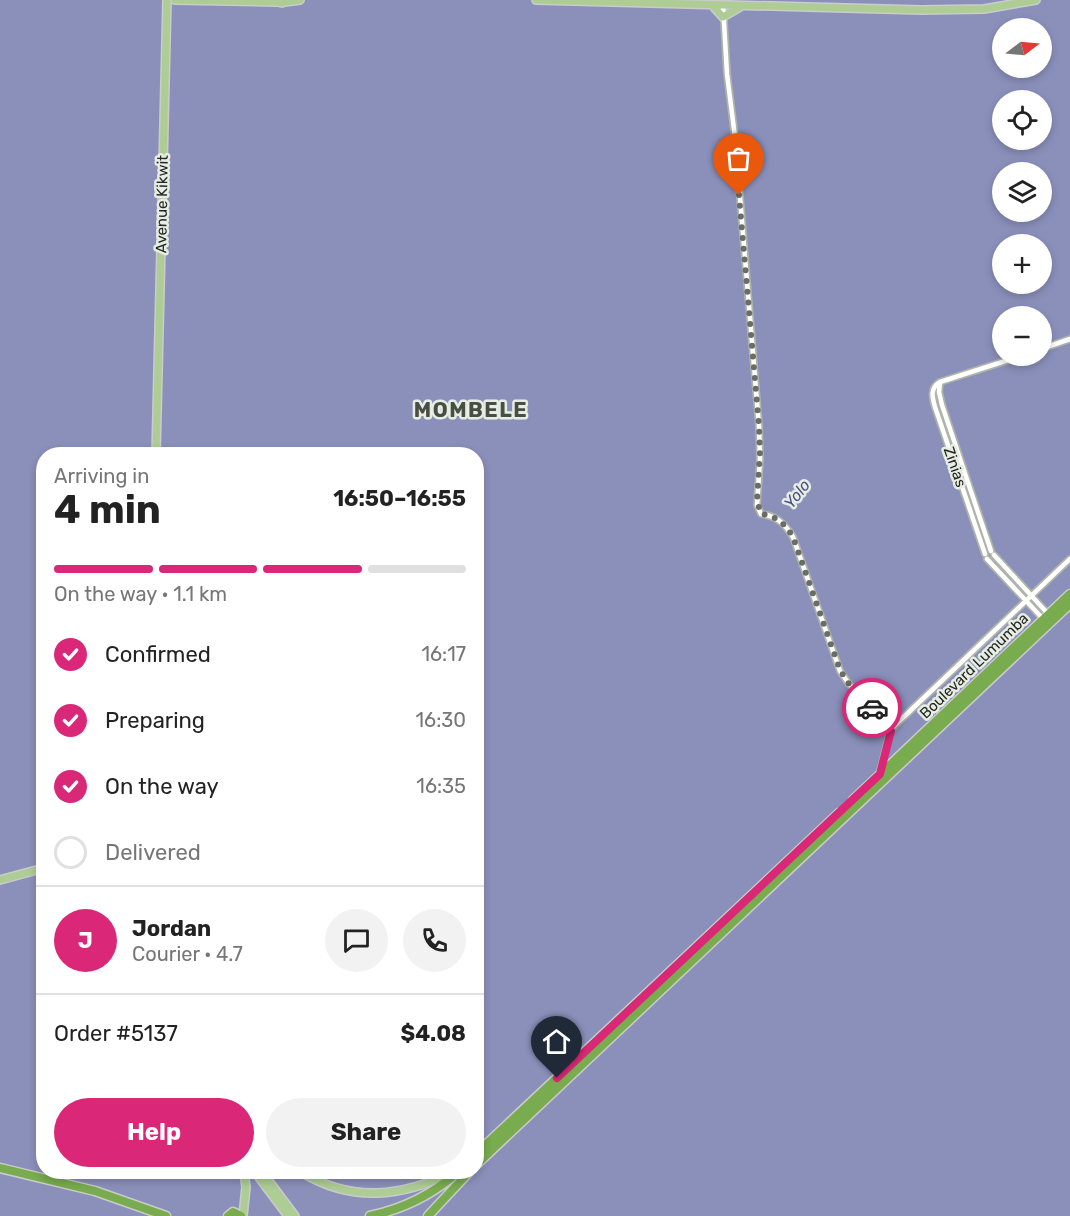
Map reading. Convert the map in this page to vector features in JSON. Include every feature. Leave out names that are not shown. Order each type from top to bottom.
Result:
[{"type":"highway","name":"Boulevard Lumumba","points":[[484,1154],[856,804],[885,780],[1048,620],[1070,594]]},
{"type":"highway","name":"Boulevard Lumumba","points":[[484,1154],[880,774],[1048,620],[1070,604]]},
{"type":"highway","points":[[0,1170],[117,1203],[151,1216]]},
{"type":"highway","points":[[0,1170],[36,1178]]},
{"type":"highway","points":[[41,1179],[95,1191],[166,1216]]},
{"type":"highway","points":[[370,1216],[391,1211],[415,1201],[448,1179]]},
{"type":"highway","points":[[428,1216],[462,1179]]},
{"type":"highway","points":[[228,1215],[236,1212],[242,1216]]},
{"type":"main road","name":"Avenue Kikwit","points":[[156,447],[167,0]]},
{"type":"main road","points":[[175,0],[300,0]]},
{"type":"main road","points":[[536,0],[742,6],[769,3],[956,10],[1036,0]]},
{"type":"main road","points":[[712,5],[723,17],[742,6]]},
{"type":"main road","points":[[0,880],[36,870]]},
{"type":"main road","points":[[242,1216],[246,1198],[245,1179]]},
{"type":"main road","points":[[260,1179],[288,1216]]},
{"type":"main road","points":[[267,1179],[295,1216]]},
{"type":"main road","points":[[315,1179],[347,1190],[380,1194],[418,1187],[438,1179]]},
{"type":"main road","points":[[228,1215],[239,1208],[246,1198]]},
{"type":"street","points":[[723,5],[759,426],[757,505],[761,514],[774,516],[789,531],[800,552],[840,670],[849,684],[891,729]]},
{"type":"street","points":[[1052,345],[1070,339]]},
{"type":"street","points":[[992,365],[940,382],[939,392],[993,553],[1031,595],[1048,620]]},
{"type":"street","name":"Zinias","points":[[940,382],[932,392],[935,407],[986,557]]},
{"type":"street","points":[[935,407],[942,405]]},
{"type":"street","points":[[957,473],[964,471]]},
{"type":"street","points":[[993,553],[987,551],[986,557],[1025,601],[1048,620]]},
{"type":"street","points":[[880,774],[891,729],[1070,559]]},
{"type":"water","name":"Yolo","points":[[0,0],[1070,0],[1070,1216],[0,1216]]},
{"type":"way so far","points":[[739,195],[759,426],[757,505],[761,514],[774,516],[793,537],[836,662],[844,678],[872,708]]},
{"type":"district","name":"MOMBELE","points":[[471,409]]},
{"type":"route","points":[[557,1078],[880,774],[891,729],[872,708]]}]
